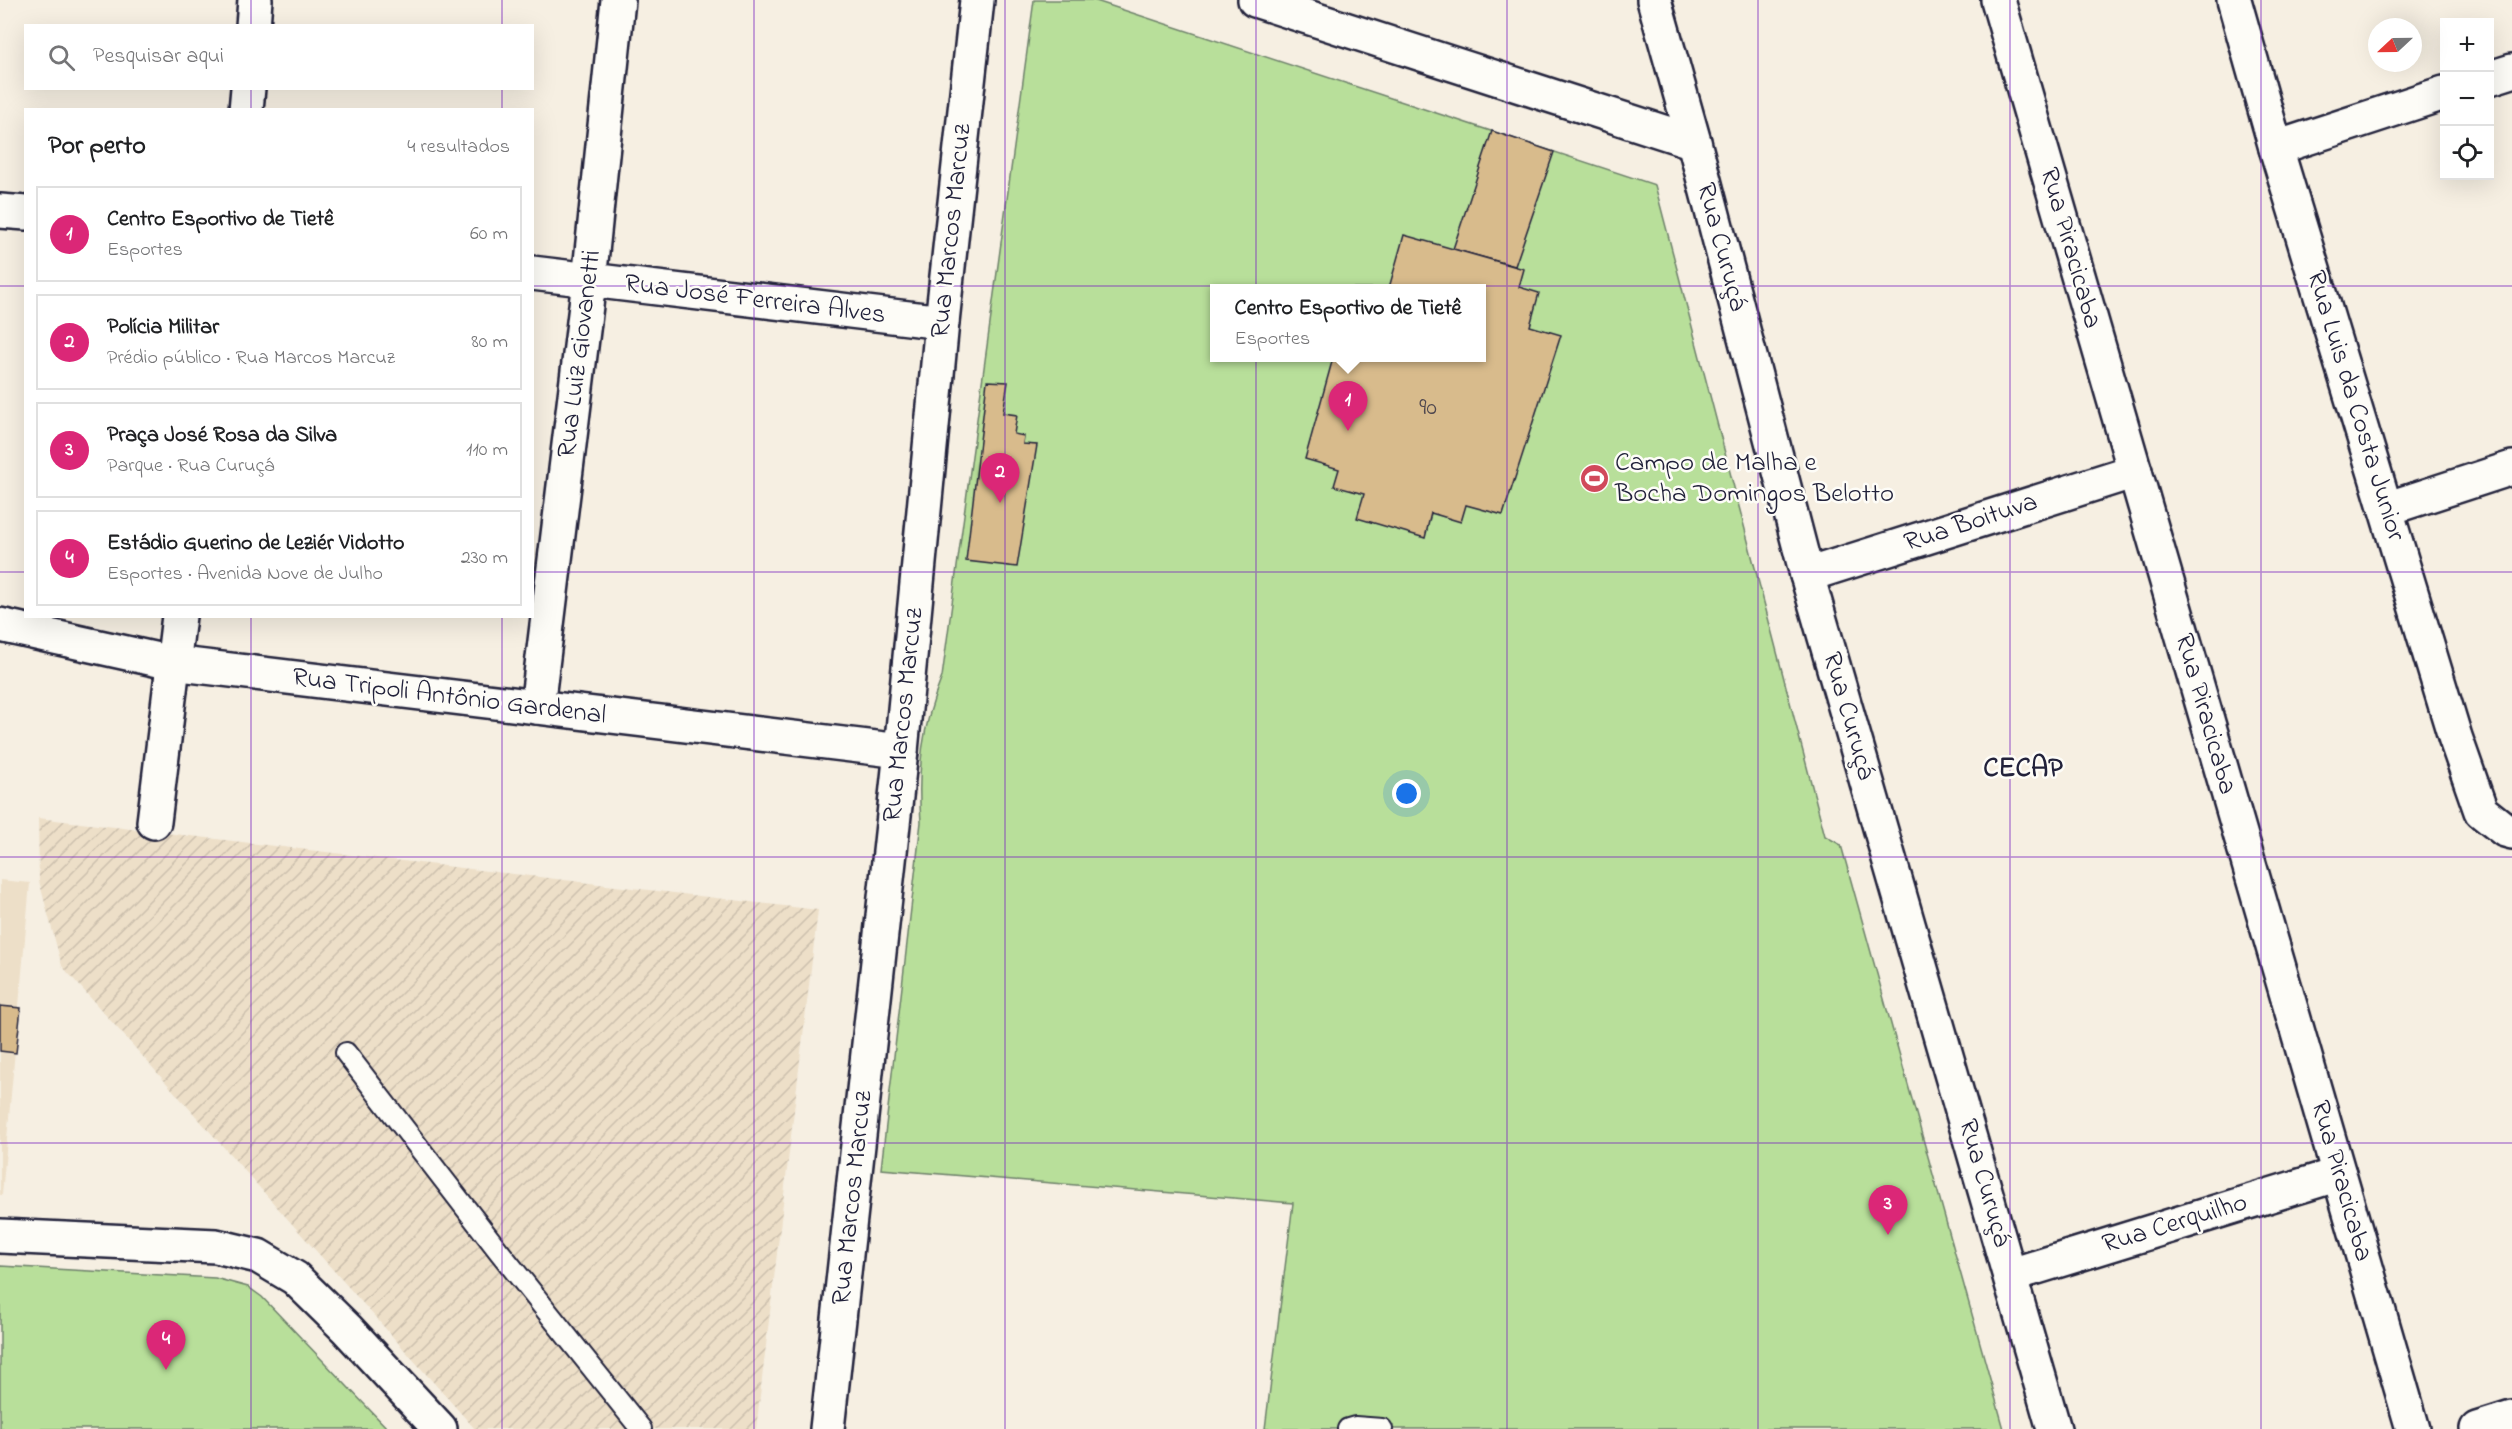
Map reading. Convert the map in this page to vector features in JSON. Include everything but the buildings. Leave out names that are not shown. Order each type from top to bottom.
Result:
[{"type":"street","points":[[253,24],[255,0]]},
{"type":"street","name":"Rua Luiz Giovanetti","points":[[537,707],[589,281],[618,0]]},
{"type":"street","name":"Rua Marcos Marcuz","points":[[827,1429],[900,751],[942,322],[977,0]]},
{"type":"street","points":[[1255,0],[1694,142]]},
{"type":"street","name":"Rua Curuçá","points":[[1654,0],[1694,142],[1807,575],[2054,1429]]},
{"type":"street","name":"Rua Piracicaba","points":[[1998,0],[2413,1429]]},
{"type":"street","name":"Rua Luis da Costa Junior","points":[[2234,0],[2276,148],[2455,736],[2481,811],[2505,830],[2512,832]]},
{"type":"street","points":[[2494,77],[2512,71]]},
{"type":"street","points":[[246,108],[248,90]]},
{"type":"street","points":[[2276,148],[2440,95]]},
{"type":"street","points":[[0,211],[24,213]]},
{"type":"street","name":"Rua José Ferreira Alves","points":[[534,273],[942,322]]},
{"type":"street","points":[[2386,509],[2512,468]]},
{"type":"street","name":"Rua Boituva","points":[[1807,575],[2135,471]]},
{"type":"street","points":[[154,822],[179,618]]},
{"type":"street","name":"Rua Tripoli Antônio Gardenal","points":[[0,626],[172,663],[900,751]]},
{"type":"street","name":"Rua Cerquilho","points":[[2011,1275],[2338,1174]]},
{"type":"street","points":[[0,1236],[216,1246],[258,1256],[295,1278],[347,1329],[441,1429]]},
{"type":"street","points":[[2477,1429],[2512,1418]]},
{"type":"lane","points":[[346,1053],[498,1250],[641,1429]]},
{"type":"lane","points":[[1348,1429],[1355,1427],[1382,1429]]},
{"type":"shaded area","points":[[38,818],[818,910],[756,1429],[475,1429],[62,966],[39,881]]},
{"type":"shaded area","points":[[0,880],[30,883],[2,1195],[0,1195]]},
{"type":"green space","points":[[1034,0],[1093,0],[1655,185],[1825,836],[1841,845],[2004,1429],[1265,1429],[1293,1203],[881,1169],[921,822],[922,748],[935,695],[942,677]]},
{"type":"green space","points":[[0,1266],[215,1278],[248,1287],[262,1297],[388,1429],[0,1429]]},
{"type":"place","name":"Centro Esportivo de Tietê","points":[[1348,431]]},
{"type":"place","name":"Campo de Malha e Bocha Domingos Belotto","points":[[1594,479]]},
{"type":"place","name":"Polícia Militar","points":[[1000,503]]},
{"type":"place","name":"Praça José Rosa da Silva","points":[[1888,1235]]},
{"type":"place","name":"Estádio Guerino de Leziér Vidotto","points":[[166,1370]]},
{"type":"district","name":"CECAP","points":[[2023,769]]}]
